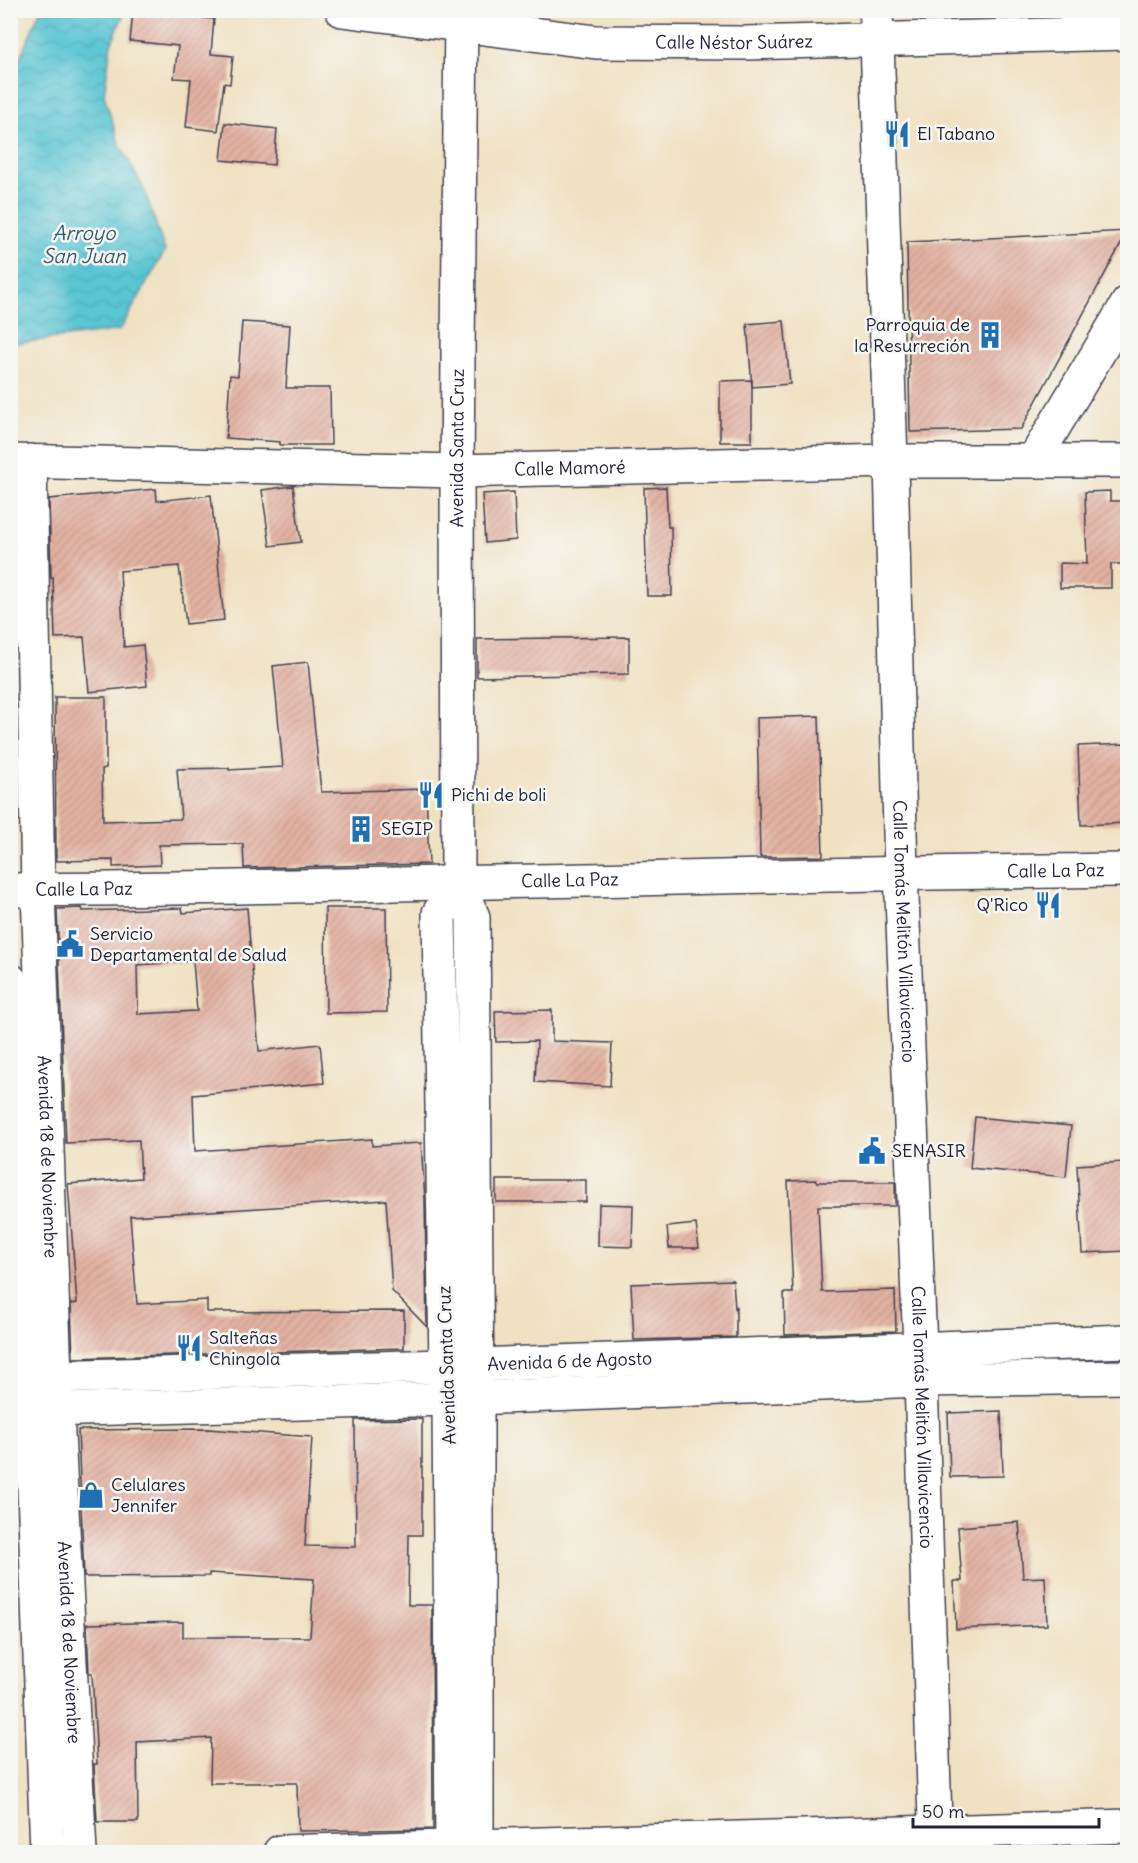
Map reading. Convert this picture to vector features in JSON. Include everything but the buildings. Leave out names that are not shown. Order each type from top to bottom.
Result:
[{"type":"street","name":"Calle Néstor Suárez","points":[[342,10],[461,19],[596,42],[745,43],[876,25],[1128,33]]},
{"type":"street","name":"Avenida Santa Cruz","points":[[461,19],[457,471],[458,884],[473,917],[461,1365],[465,1850]]},
{"type":"street","name":"Calle Tomás Melitón Villavicencio","points":[[876,25],[891,461],[901,872],[921,1364],[936,1842]]},
{"type":"street","points":[[1034,460],[1128,303]]},
{"type":"street","name":"Calle Mamoré","points":[[20,461],[457,471],[891,461],[1128,461]]},
{"type":"street","name":"Avenida 18 de Noviembre","points":[[20,461],[32,1377],[47,1852]]},
{"type":"street","name":"Calle La Paz","points":[[24,890],[458,884],[901,872],[1128,870]]},
{"type":"street","name":"Avenida 18 de Noviembre","points":[[10,980],[32,1377]]},
{"type":"street","name":"Avenida 6 de Agosto","points":[[33,1410],[463,1399],[921,1364],[1128,1341]]},
{"type":"street","name":"Avenida 6 de Agosto","points":[[32,1377],[461,1365],[921,1364],[1128,1377]]},
{"type":"street","name":"Avenida 18 de Noviembre","points":[[33,1410],[80,1852]]},
{"type":"street","points":[[280,1852],[936,1842],[1128,1826]]},
{"type":"water","name":"Arroyo San Juan","points":[[40,11],[125,11],[111,44],[104,95],[119,143],[144,189],[165,251],[120,330],[11,344],[11,76]]},
{"type":"place","name":"El Tabano","points":[[897,134]]},
{"type":"place","name":"Parroquia de la Resurreción","points":[[990,335]]},
{"type":"place","name":"Pichi de boli","points":[[431,795]]},
{"type":"place","name":"SEGIP","points":[[361,829]]},
{"type":"place","name":"Q'Rico","points":[[1048,905]]},
{"type":"place","name":"Servicio Departamental de Salud","points":[[70,944]]},
{"type":"place","name":"SENASIR","points":[[872,1151]]},
{"type":"place","name":"Salteñas Chingola","points":[[189,1348]]},
{"type":"place","name":"Celulares Jennifer","points":[[91,1495]]}]
